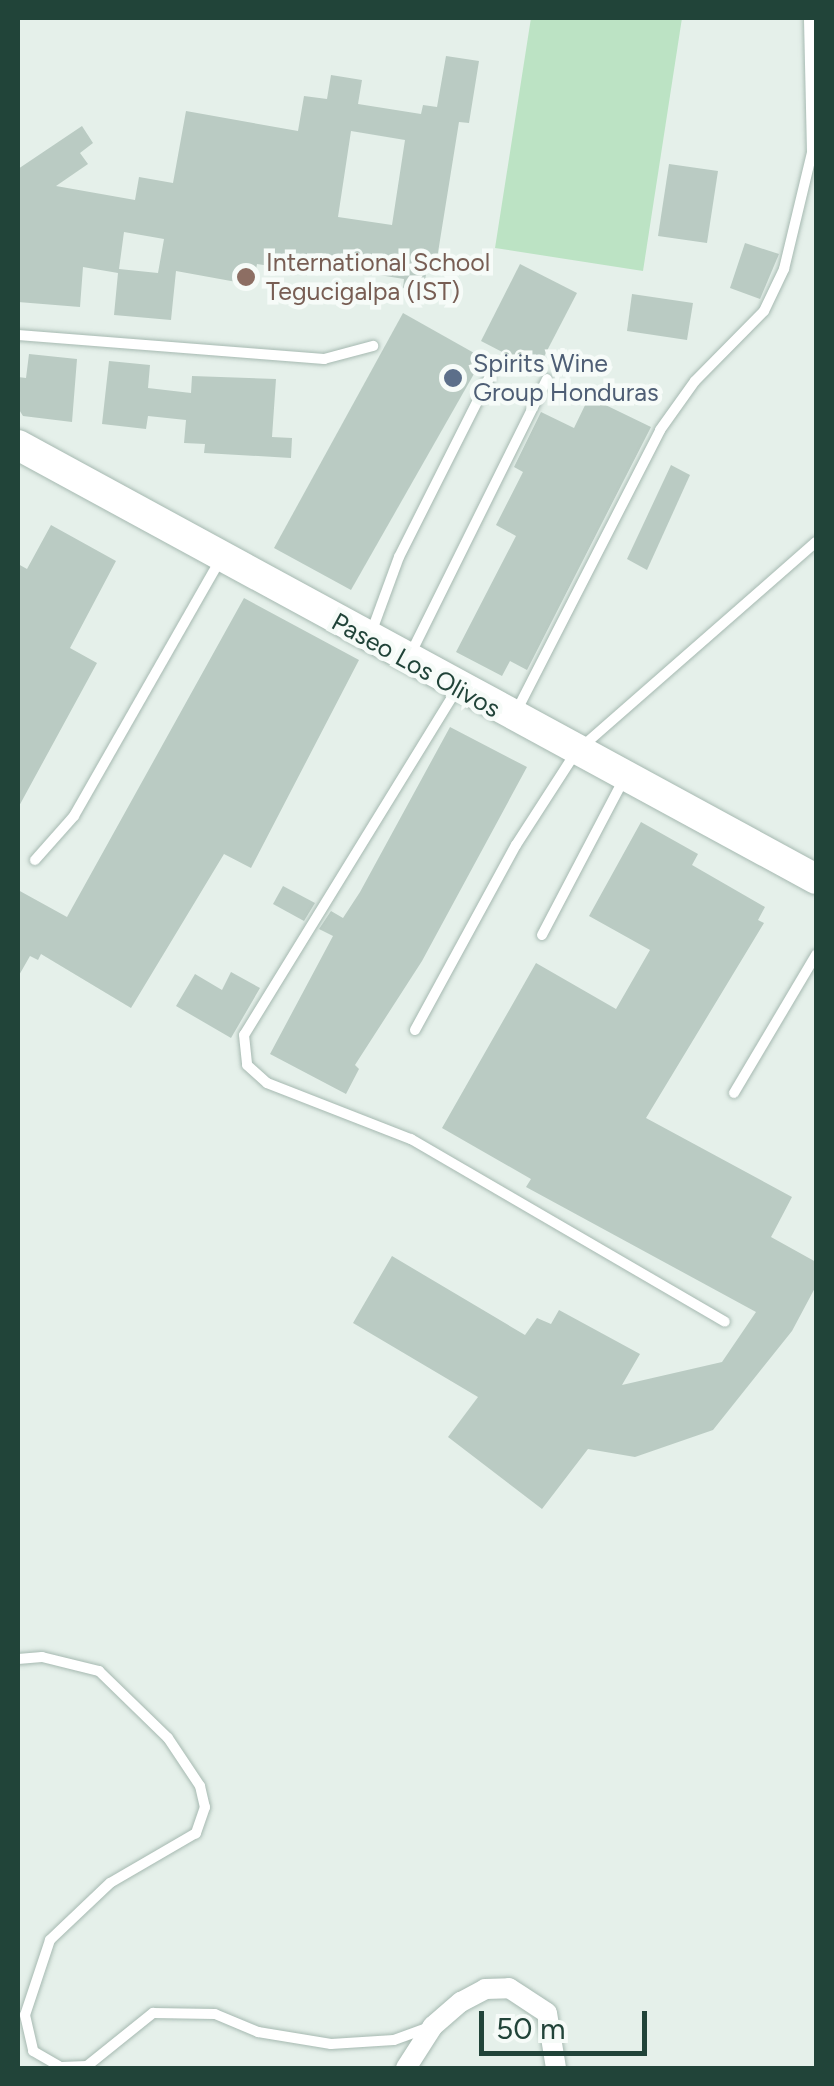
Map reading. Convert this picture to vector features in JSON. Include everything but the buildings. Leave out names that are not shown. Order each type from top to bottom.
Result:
[{"type":"street","name":"Paseo Los Olivos","points":[[18,446],[457,688],[815,876]]},
{"type":"street","points":[[406,2068],[432,2026],[484,1988],[509,1988],[546,2014],[556,2068]]},
{"type":"lane","points":[[513,718],[660,430],[695,381],[764,311],[784,269],[812,152],[809,18]]},
{"type":"lane","points":[[18,335],[324,359],[373,346]]},
{"type":"lane","points":[[368,638],[399,557],[490,376]]},
{"type":"lane","points":[[407,660],[546,379]]},
{"type":"lane","points":[[415,1030],[516,845],[576,752],[816,542]]},
{"type":"lane","points":[[35,860],[74,816],[220,560]]},
{"type":"lane","points":[[457,688],[244,1035],[247,1064],[267,1084],[411,1139],[725,1322]]},
{"type":"lane","points":[[542,935],[624,778]]},
{"type":"lane","points":[[734,1093],[816,955]]},
{"type":"lane","points":[[18,1660],[42,1658],[99,1671],[168,1738],[200,1786],[205,1807],[196,1833],[110,1883],[50,1940],[25,2015],[32,2051],[61,2068],[87,2066],[153,2013],[215,2014],[258,2032],[331,2044],[394,2040],[432,2026]]},
{"type":"green space","points":[[531,18],[682,18],[643,271],[495,248]]},
{"type":"place","name":"International School Tegucigalpa (IST)","points":[[246,277]]},
{"type":"place","name":"Spirits Wine Group Honduras","points":[[453,378]]}]
